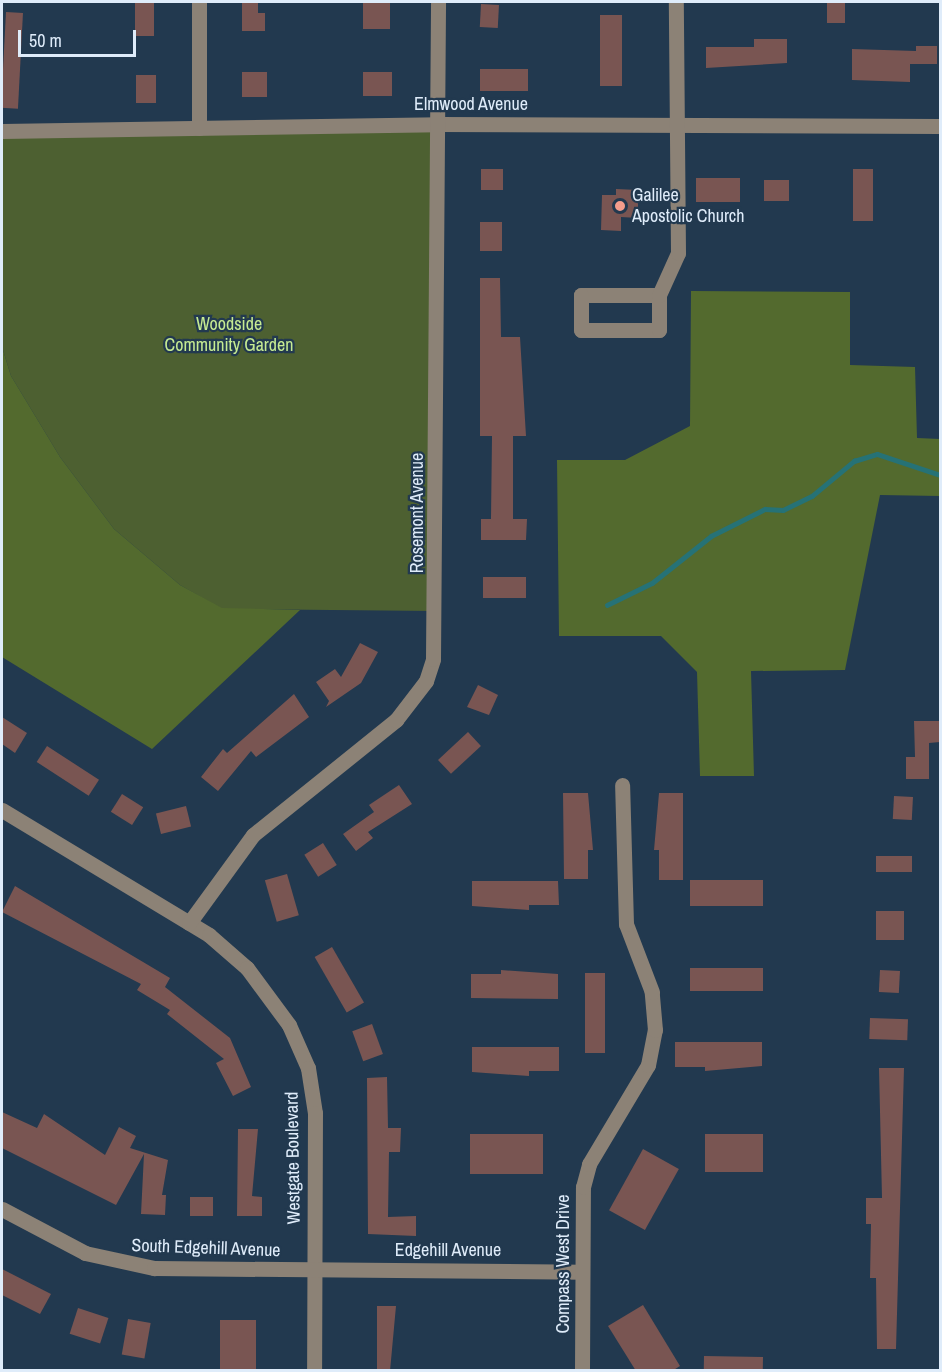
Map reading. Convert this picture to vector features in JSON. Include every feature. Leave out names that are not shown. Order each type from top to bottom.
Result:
[{"type":"street","points":[[199,128],[200,2]]},
{"type":"street","name":"Rosemont Avenue","points":[[189,923],[253,835],[396,720],[426,681],[433,658],[438,2]]},
{"type":"street","points":[[659,295],[581,295],[581,330],[659,330],[659,295],[678,254],[676,2]]},
{"type":"street","name":"Elmwood Avenue","points":[[2,131],[438,124],[940,126]]},
{"type":"street","name":"Compass West Drive","points":[[582,1371],[583,1187],[589,1164],[648,1065],[655,1030],[652,992],[626,924],[622,785]]},
{"type":"street","name":"Westgate Boulevard","points":[[2,810],[189,923],[236,958],[261,985],[289,1025],[308,1068],[315,1124],[314,1371]]},
{"type":"street","name":"South Edgehill Avenue","points":[[2,1209],[67,1245],[117,1263],[187,1270],[314,1270]]},
{"type":"street","name":"Edgehill Avenue","points":[[314,1270],[582,1272]]},
{"type":"green space","name":"Woodside Community Garden","points":[[438,124],[436,611],[222,609],[180,585],[114,529],[60,457],[11,376],[2,347],[2,131]]},
{"type":"green space","points":[[691,291],[850,292],[850,365],[915,367],[917,438],[940,439],[940,496],[880,495],[845,670],[751,671],[754,776],[700,776],[697,672],[661,636],[559,636],[557,460],[625,460],[690,426]]},
{"type":"green space","points":[[2,347],[11,376],[60,457],[114,529],[180,585],[222,608],[300,610],[152,749],[2,657]]},
{"type":"building","points":[[135,2],[154,2],[154,36],[135,36]]},
{"type":"building","points":[[242,2],[258,2],[258,13],[265,13],[265,31],[242,31]]},
{"type":"building","points":[[363,2],[390,2],[390,29],[363,29]]},
{"type":"building","points":[[827,2],[845,2],[845,23],[827,23]]},
{"type":"building","points":[[481,4],[499,5],[498,28],[480,27]]},
{"type":"building","points":[[6,12],[23,13],[18,109],[2,108]]},
{"type":"building","points":[[600,15],[622,15],[622,86],[600,86]]},
{"type":"building","points":[[754,39],[787,39],[787,63],[706,68],[706,47],[754,47]]},
{"type":"building","points":[[916,46],[937,46],[937,64],[910,64],[910,82],[852,80],[852,49],[916,51]]},
{"type":"building","points":[[480,69],[528,69],[528,91],[480,91]]},
{"type":"building","points":[[242,72],[267,72],[267,97],[242,97]]},
{"type":"building","points":[[363,72],[392,72],[392,96],[363,96]]},
{"type":"building","points":[[136,75],[156,75],[156,103],[136,103]]},
{"type":"building","points":[[481,169],[503,169],[503,190],[481,190]]},
{"type":"building","points":[[853,169],[873,169],[873,221],[853,221]]},
{"type":"building","points":[[696,178],[740,178],[740,202],[696,202]]},
{"type":"building","points":[[764,180],[789,180],[789,201],[764,201]]},
{"type":"building","name":"Galilee Apostolic Church","points":[[616,189],[638,190],[638,218],[621,217],[621,231],[601,230],[602,195],[616,195]]},
{"type":"building","points":[[480,222],[502,222],[502,251],[480,251]]},
{"type":"building","points":[[480,278],[500,278],[501,337],[520,337],[526,436],[513,436],[513,519],[527,519],[526,540],[481,540],[481,519],[491,519],[492,436],[480,436]]},
{"type":"building","points":[[483,577],[526,577],[526,598],[483,598]]},
{"type":"building","points":[[360,643],[378,652],[361,683],[326,707],[329,701],[316,682],[335,669],[341,677]]},
{"type":"building","points":[[478,685],[498,695],[489,715],[467,707]]},
{"type":"building","points":[[294,694],[309,717],[256,757],[251,751],[218,791],[201,777],[223,749],[227,753]]},
{"type":"building","points":[[2,717],[27,733],[15,753],[2,744]]},
{"type":"building","points":[[914,721],[940,721],[940,742],[929,743],[929,779],[906,779],[906,757],[915,757]]},
{"type":"building","points":[[468,732],[481,746],[451,774],[438,760]]},
{"type":"building","points":[[47,746],[99,780],[89,796],[37,762]]},
{"type":"building","points":[[399,785],[412,804],[368,832],[373,838],[356,851],[343,834],[374,812],[369,805]]},
{"type":"building","points":[[563,793],[588,793],[593,850],[588,850],[588,879],[564,879]]},
{"type":"building","points":[[659,793],[683,793],[683,880],[659,880],[659,850],[654,850]]},
{"type":"building","points":[[122,794],[143,807],[132,825],[111,812]]},
{"type":"building","points":[[894,796],[913,797],[912,820],[893,819]]},
{"type":"building","points":[[186,806],[191,826],[161,834],[156,813]]},
{"type":"building","points":[[323,843],[337,865],[318,877],[304,855]]},
{"type":"building","points":[[876,856],[912,856],[912,872],[876,872]]},
{"type":"building","points":[[287,874],[299,915],[277,922],[265,880]]},
{"type":"building","points":[[690,880],[763,880],[763,906],[690,906]]},
{"type":"building","points":[[472,881],[558,881],[559,905],[529,905],[529,910],[472,906]]},
{"type":"building","points":[[15,886],[170,978],[165,987],[230,1038],[251,1087],[233,1096],[216,1063],[224,1059],[167,1014],[170,1010],[137,990],[141,984],[2,912]]},
{"type":"building","points":[[876,911],[904,911],[904,940],[876,940]]},
{"type":"building","points":[[332,947],[364,1002],[347,1012],[315,957]]},
{"type":"building","points":[[690,968],[763,968],[763,991],[690,991]]},
{"type":"building","points":[[501,970],[558,974],[558,999],[471,998],[471,974],[501,974]]},
{"type":"building","points":[[880,970],[900,971],[899,993],[879,992]]},
{"type":"building","points":[[585,973],[605,973],[605,1053],[585,1053]]},
{"type":"building","points":[[870,1018],[908,1019],[907,1040],[869,1039]]},
{"type":"building","points":[[372,1024],[383,1054],[363,1061],[352,1031]]},
{"type":"building","points":[[675,1042],[762,1042],[762,1066],[705,1071],[705,1067],[675,1067]]},
{"type":"building","points":[[472,1047],[559,1047],[559,1071],[529,1071],[529,1076],[472,1072]]},
{"type":"building","points":[[879,1068],[904,1068],[896,1349],[877,1349],[876,1278],[870,1278],[871,1224],[866,1224],[866,1198],[882,1198]]},
{"type":"building","points":[[387,1077],[388,1128],[401,1128],[400,1152],[389,1152],[388,1217],[416,1216],[416,1236],[368,1234],[367,1078]]},
{"type":"building","points":[[2,1112],[37,1128],[44,1114],[105,1155],[119,1127],[136,1136],[130,1148],[168,1160],[162,1195],[166,1195],[165,1215],[141,1214],[144,1154],[116,1205],[2,1148]]},
{"type":"building","points":[[238,1129],[258,1129],[252,1196],[262,1197],[262,1216],[237,1216]]},
{"type":"building","points":[[470,1134],[543,1134],[543,1174],[470,1174]]},
{"type":"building","points":[[705,1134],[763,1134],[763,1172],[705,1172]]},
{"type":"building","points":[[643,1149],[679,1169],[645,1230],[609,1210]]},
{"type":"building","points":[[190,1197],[213,1197],[213,1216],[190,1216]]},
{"type":"building","points":[[2,1269],[51,1294],[40,1314],[2,1295]]},
{"type":"building","points":[[643,1305],[680,1366],[672,1371],[636,1371],[608,1326]]},
{"type":"building","points":[[377,1306],[396,1306],[390,1371],[377,1371]]},
{"type":"building","points":[[78,1308],[108,1318],[100,1344],[70,1334]]},
{"type":"building","points":[[128,1319],[151,1323],[144,1358],[122,1354]]},
{"type":"building","points":[[220,1320],[256,1320],[256,1370],[220,1370]]},
{"type":"building","points":[[704,1356],[763,1357],[763,1370],[704,1370]]},
{"type":"waterway","points":[[607,605],[652,583],[711,536],[765,509],[783,510],[812,496],[854,461],[877,454],[940,475]]},
{"type":"place","name":"Galilee Apostolic Church","points":[[620,206]]}]
